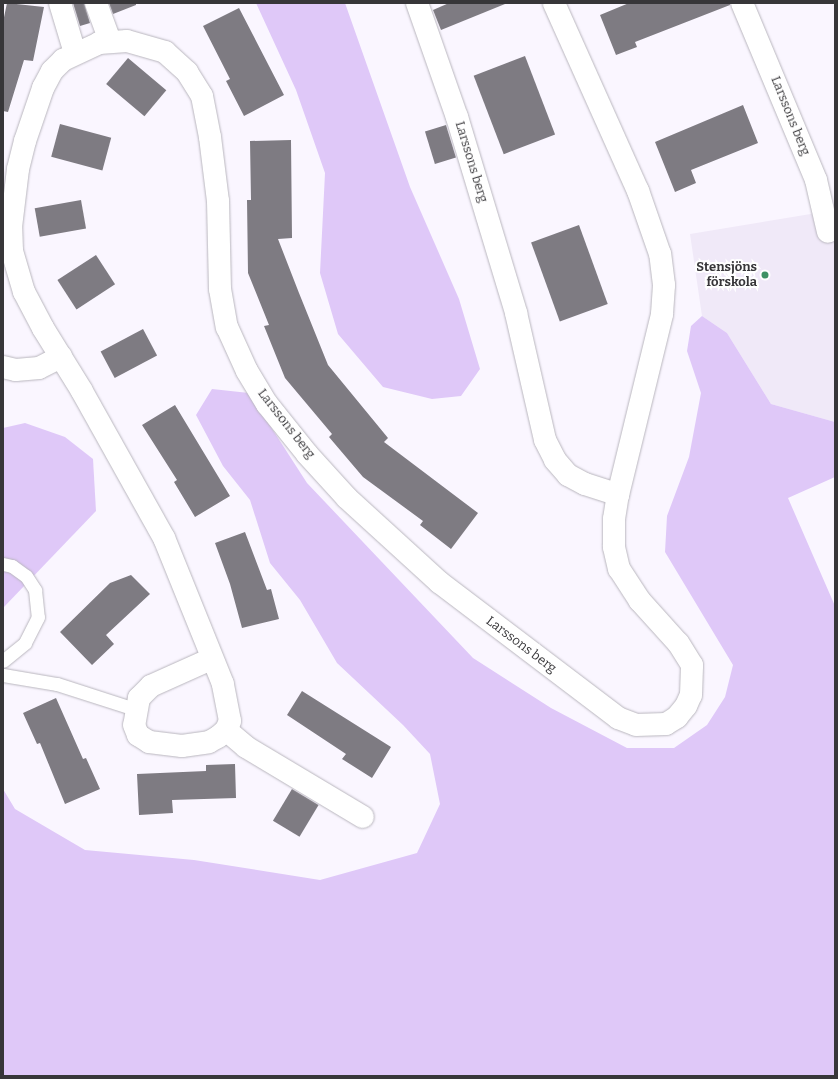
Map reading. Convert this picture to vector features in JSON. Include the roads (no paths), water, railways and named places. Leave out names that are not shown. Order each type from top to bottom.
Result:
[{"type":"street","points":[[60,3],[75,53]]},
{"type":"street","points":[[96,3],[110,41]]},
{"type":"street","name":"Larssons berg","points":[[417,3],[457,117],[516,313],[545,440],[555,460],[568,475],[585,484],[618,495]]},
{"type":"street","name":"Larssons berg","points":[[226,730],[230,721],[223,684],[211,659],[164,538],[22,286],[12,251],[11,227],[18,169],[35,110],[52,71],[63,60],[75,53],[99,43],[110,41],[128,41],[165,52],[187,72],[202,96],[210,137],[218,201],[220,290],[227,327],[247,372],[267,404],[307,454],[347,498],[439,582],[618,718],[636,725],[666,724],[677,717],[691,695],[692,665],[678,643],[640,601],[619,569],[614,547],[614,519],[618,495],[662,314],[663,277],[654,232],[555,3]]},
{"type":"street","name":"Larssons berg","points":[[742,3],[816,180],[828,232]]},
{"type":"street","points":[[3,367],[16,370],[39,368],[61,357]]},
{"type":"street","points":[[211,659],[151,686],[139,698],[135,709],[134,724],[138,735],[149,742],[182,746],[209,742],[226,730],[246,746],[363,817]]},
{"type":"lane","points":[[3,564],[12,566],[26,576],[35,590],[38,617],[25,643],[3,661]]},
{"type":"lane","points":[[3,675],[57,684],[135,709]]},
{"type":"place","name":"Stensjöns förskola","points":[[765,275]]}]
